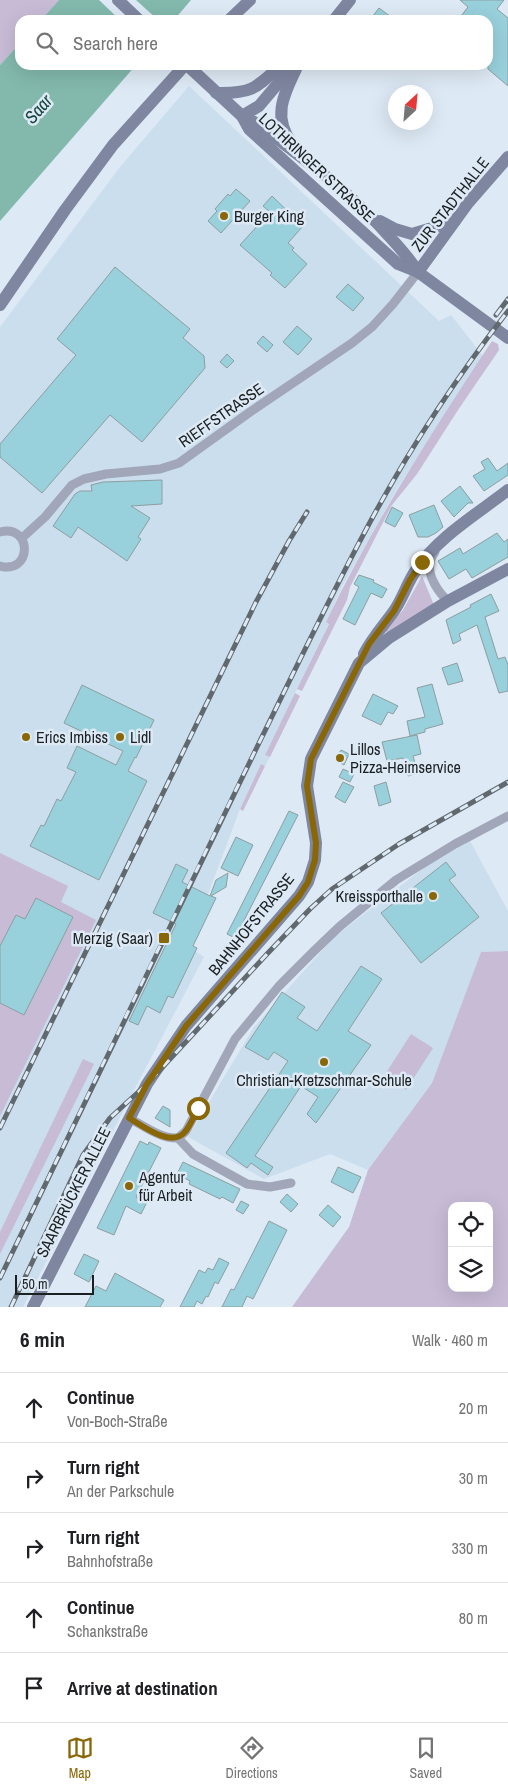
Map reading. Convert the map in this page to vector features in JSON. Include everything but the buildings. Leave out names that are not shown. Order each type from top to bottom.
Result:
[{"type":"street","points":[[118,0],[134,15]]},
{"type":"street","points":[[234,15],[250,0]]},
{"type":"street","points":[[328,15],[339,0]]},
{"type":"street","points":[[338,15],[350,0]]},
{"type":"street","points":[[0,306],[64,210],[113,144],[181,70]]},
{"type":"street","points":[[191,70],[242,116],[259,106],[290,70]]},
{"type":"street","points":[[212,89],[242,93],[261,84],[276,70]]},
{"type":"street","points":[[296,70],[282,100],[280,115],[283,131],[300,155]]},
{"type":"street","name":"LOTHRINGER STRASSE","points":[[242,116],[256,123],[332,180],[407,255],[418,272]]},
{"type":"street","name":"LOTHRINGER STRASSE","points":[[242,116],[249,129],[398,264],[418,272],[508,338]]},
{"type":"street","name":"ZUR STADTHALLE","points":[[418,272],[455,221],[508,157]]},
{"type":"street","points":[[369,215],[395,229],[412,234],[455,221]]},
{"type":"street","name":"RIEFFSTRASSE","points":[[22,538],[45,517],[72,485],[84,478],[160,469],[178,463],[352,343],[372,327],[418,272]]},
{"type":"street","points":[[360,663],[369,644],[400,601],[415,571],[446,538],[508,490]]},
{"type":"street","points":[[0,532],[7,530],[22,538],[25,548],[22,558],[14,566],[1,568]]},
{"type":"street","points":[[446,538],[436,550],[430,563],[430,572],[440,594],[448,601]]},
{"type":"street","name":"BAHNHOFSTRASSE","points":[[129,1118],[147,1084],[186,1026],[299,896],[308,882],[315,860],[316,843],[307,786],[311,759],[360,663],[389,638],[448,601],[508,570]]},
{"type":"street","points":[[129,1118],[163,1136],[178,1138],[186,1131],[236,1039],[273,993],[338,927],[396,880],[455,844],[508,816]]},
{"type":"street","name":"SAARBRÜCKER ALLEE","points":[[33,1307],[129,1118]]},
{"type":"street","points":[[178,1138],[194,1154],[247,1184],[270,1187],[291,1183]]},
{"type":"shaded area","points":[[0,0],[59,0],[46,15],[15,15],[15,48],[0,65]]},
{"type":"shaded area","points":[[189,86],[439,321],[451,315],[483,356],[397,489],[343,585],[326,622],[329,623],[265,755],[270,757],[265,766],[261,764],[240,809],[196,926],[179,940],[204,957],[23,1307],[0,1307],[0,327],[120,167]]},
{"type":"shaded area","points":[[492,341],[498,344],[499,350],[417,474],[392,505],[350,587],[347,600],[302,691],[297,689],[329,624],[326,622],[383,514]]},
{"type":"shaded area","points":[[422,576],[434,605],[389,634],[385,631],[403,610]]},
{"type":"shaded area","points":[[295,693],[300,696],[270,757],[265,755]]},
{"type":"shaded area","points":[[261,764],[265,766],[243,811],[240,809]]},
{"type":"shaded area","points":[[470,841],[508,911],[508,951],[481,952],[432,1083],[368,1170],[330,1154],[264,1179],[188,1137],[254,1027],[334,937],[429,864]]},
{"type":"shaded area","points":[[0,853],[68,886],[61,902],[96,920],[0,1116]]},
{"type":"shaded area","points":[[508,951],[508,1307],[292,1307],[349,1227],[368,1170],[432,1083],[481,952]]},
{"type":"shaded area","points":[[411,1034],[433,1048],[406,1090],[384,1076]]},
{"type":"shaded area","points":[[83,1059],[94,1064],[0,1254],[0,1232]]},
{"type":"water","points":[[59,0],[191,0],[178,15],[46,15]]},
{"type":"water","name":"Saar","points":[[15,48],[15,70],[132,70],[0,221],[0,65]]},
{"type":"pier","points":[[99,0],[136,0],[152,15],[115,15]]},
{"type":"railway","points":[[496,315],[508,299]]},
{"type":"railway","points":[[0,1278],[226,810],[360,541],[421,434],[472,359],[508,311]]},
{"type":"railway","points":[[0,1128],[256,602],[307,512]]},
{"type":"railway","points":[[11,1307],[83,1155],[110,1118],[147,1084],[267,954],[332,889],[399,844],[508,782]]},
{"type":"place","name":"Burger King","points":[[224,216]]},
{"type":"place","name":"Erics Imbiss","points":[[26,737]]},
{"type":"place","name":"Lidl","points":[[120,737]]},
{"type":"place","name":"Lillos Pizza-Heimservice","points":[[340,758]]},
{"type":"place","name":"Kreissporthalle","points":[[433,896]]},
{"type":"place","name":"Merzig (Saar)","points":[[164,938]]},
{"type":"place","name":"Christian-Kretzschmar-Schule","points":[[324,1062]]},
{"type":"place","name":"Agentur für Arbeit","points":[[129,1186]]},
{"type":"route","points":[[198,1108],[186,1131],[178,1138],[163,1136],[129,1118],[147,1084],[186,1026],[299,896],[308,882],[315,860],[316,843],[307,786],[311,759],[369,644],[394,611],[415,571],[422,562]]}]
